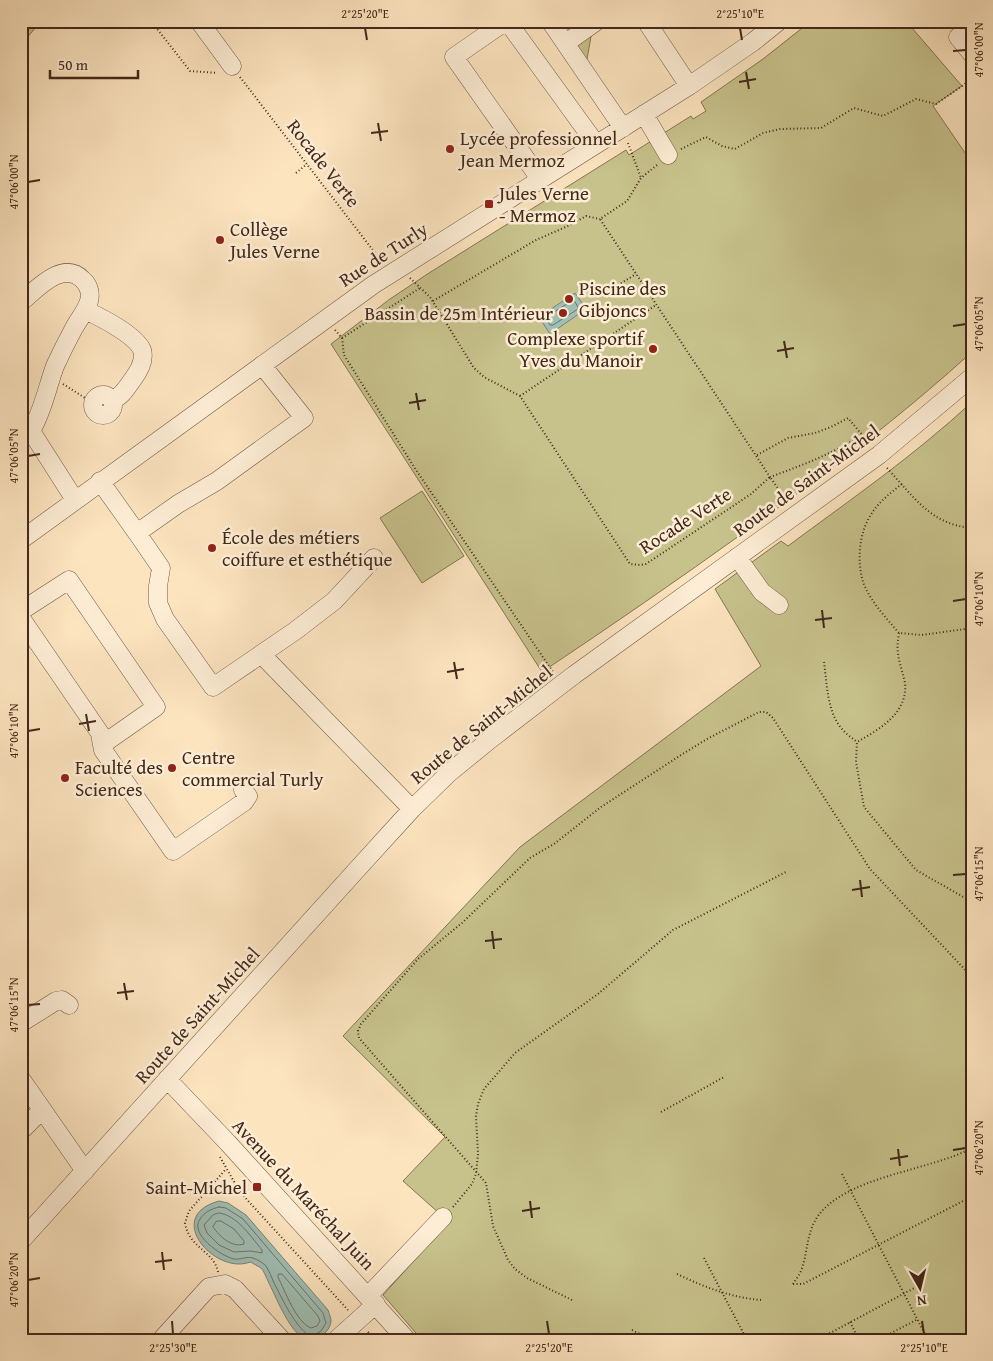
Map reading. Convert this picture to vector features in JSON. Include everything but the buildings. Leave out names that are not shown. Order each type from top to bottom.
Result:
[{"type":"street","points":[[199,21],[234,70]]},
{"type":"street","points":[[540,179],[454,57],[507,21],[596,144]]},
{"type":"street","points":[[550,21],[622,128]]},
{"type":"street","points":[[566,43],[597,21]]},
{"type":"street","points":[[646,21],[689,86]]},
{"type":"street","name":"Rue de Turly","points":[[21,540],[373,285],[689,86],[753,42],[779,21]]},
{"type":"street","points":[[972,26],[958,38],[972,54]]},
{"type":"street","points":[[644,114],[668,155]]},
{"type":"street","points":[[21,302],[55,275],[69,273],[80,277],[85,281],[88,288],[89,300],[86,310],[64,347],[41,411],[26,430],[75,500]]},
{"type":"street","points":[[86,310],[105,320],[135,341],[142,350],[140,368],[121,395],[112,400],[112,410],[104,415],[95,411],[93,403]]},
{"type":"street","points":[[137,533],[178,504],[217,481],[304,418],[262,365]]},
{"type":"street","name":"Route de Saint-Michel","points":[[21,1241],[412,809],[456,767],[561,685],[737,557],[796,515],[883,461],[972,377]]},
{"type":"street","points":[[100,481],[162,568],[158,586],[158,603],[165,619],[213,687],[334,601],[374,558]]},
{"type":"street","points":[[737,557],[762,592],[779,605]]},
{"type":"street","points":[[21,611],[69,580],[156,707],[106,742],[21,618]]},
{"type":"street","points":[[261,654],[412,809]]},
{"type":"street","points":[[100,734],[103,750],[172,851],[244,802],[248,796],[243,790]]},
{"type":"street","points":[[21,1023],[56,1001],[62,1000],[69,1005]]},
{"type":"street","points":[[21,1079],[85,1171]]},
{"type":"street","name":"Avenue du Maréchal Juin","points":[[167,1079],[407,1340]]},
{"type":"street","points":[[21,1131],[42,1110]]},
{"type":"street","points":[[336,1340],[358,1320],[372,1300],[443,1217]]},
{"type":"street","points":[[161,1340],[206,1289],[220,1284],[229,1285],[235,1289],[282,1340]]},
{"type":"path","points":[[151,21],[190,71],[202,71]]},
{"type":"path","name":"Rocade Verte","points":[[234,70],[383,263]]},
{"type":"path","points":[[600,219],[626,200],[641,178],[668,155],[706,137],[722,146],[735,149],[764,133],[780,129],[821,128],[854,108],[883,116],[916,99],[936,104],[972,79]]},
{"type":"path","points":[[622,128],[641,178]]},
{"type":"path","points":[[296,173],[307,164]]},
{"type":"path","points":[[433,301],[536,240],[586,216],[600,219],[796,515]]},
{"type":"path","points":[[614,287],[636,274]]},
{"type":"path","name":"Rocade Verte","points":[[342,338],[419,287],[433,301],[474,368],[484,377],[520,396],[630,564],[646,564],[751,494],[770,477]]},
{"type":"path","points":[[520,396],[656,305]]},
{"type":"path","points":[[326,318],[342,338],[344,355],[416,470],[561,685]]},
{"type":"path","points":[[52,377],[93,403]]},
{"type":"path","points":[[757,456],[788,438],[815,433],[848,418],[902,484],[929,513],[945,523],[972,528]]},
{"type":"path","points":[[770,477],[810,463],[842,448],[862,435]]},
{"type":"path","points":[[857,742],[885,725],[897,712],[904,699],[905,684],[897,651],[899,633],[871,598],[864,585],[860,570],[864,528],[870,515],[880,502],[902,484]]},
{"type":"path","points":[[899,633],[922,635],[972,628]]},
{"type":"path","points":[[824,662],[830,701],[835,716],[841,728],[857,742]]},
{"type":"path","points":[[572,1300],[528,1278],[515,1269],[508,1260],[493,1226],[486,1183],[359,1038],[358,1031],[361,1024],[418,959],[462,924],[530,858],[554,844],[601,807],[681,755],[759,712],[766,712],[772,718],[870,869],[972,977]]},
{"type":"path","points":[[857,742],[856,762],[864,807],[916,870],[972,902]]},
{"type":"path","points":[[443,1217],[472,1184],[478,1154],[476,1116],[478,1104],[484,1090],[515,1054],[598,994],[673,930],[786,872]]},
{"type":"path","points":[[662,1112],[724,1077]]},
{"type":"path","points":[[963,1201],[803,1284],[793,1284],[801,1270],[807,1241],[818,1217],[826,1208],[852,1191],[899,1172],[925,1167],[954,1157],[972,1148]]},
{"type":"path","points":[[219,1154],[240,1192],[375,1340]]},
{"type":"path","points":[[220,1284],[216,1263],[194,1243],[188,1234],[185,1222],[189,1211],[226,1168]]},
{"type":"path","points":[[842,1174],[880,1244],[928,1340]]},
{"type":"path","points":[[704,1258],[747,1340]]},
{"type":"path","points":[[677,1274],[722,1292],[745,1299],[762,1300]]},
{"type":"path","points":[[817,1340],[920,1285]]},
{"type":"path","points":[[878,1340],[918,1319]]},
{"type":"path","points":[[850,1322],[859,1340]]},
{"type":"path","points":[[632,1330],[642,1335]]},
{"type":"shaded area","points":[[21,21],[41,21],[21,45]]},
{"type":"shaded area","name":"Complexe sportif Yves du Manoir","points":[[811,21],[906,21],[962,86],[933,106],[972,163],[972,352],[861,445],[804,489],[670,585],[542,672],[331,344],[390,299],[429,273],[626,150],[629,155],[691,116],[693,119],[706,111],[701,102],[763,59]]},
{"type":"shaded area","points":[[592,31],[587,59],[586,61],[575,44]]},
{"type":"shaded area","points":[[972,402],[972,1340],[422,1340],[383,1295],[449,1222],[403,1181],[445,1137],[343,1036],[520,847],[761,666],[715,589],[781,541],[788,546],[905,459]]},
{"type":"shaded area","points":[[422,491],[464,556],[422,583],[380,518]]},
{"type":"water","name":"Bassin de 25m Intérieur","points":[[575,293],[586,309],[550,334],[539,317]]},
{"type":"water","points":[[219,1201],[228,1203],[246,1215],[328,1310],[331,1321],[328,1330],[324,1334],[316,1338],[306,1339],[297,1333],[283,1312],[261,1268],[251,1262],[239,1264],[227,1262],[205,1248],[198,1238],[194,1227],[196,1217],[204,1208]]},
{"type":"place","name":"Lycée professionnel Jean Mermoz","points":[[450,149]]},
{"type":"place","name":"Jules Verne - Mermoz","points":[[489,204]]},
{"type":"place","name":"Collège Jules Verne","points":[[220,240]]},
{"type":"place","name":"Piscine des Gibjoncs","points":[[569,299]]},
{"type":"place","name":"Bassin de 25m Intérieur","points":[[563,313]]},
{"type":"place","name":"Complexe sportif Yves du Manoir","points":[[653,349]]},
{"type":"place","name":"École des métiers coiffure et esthétique","points":[[212,548]]},
{"type":"place","name":"Centre commercial Turly","points":[[172,768]]},
{"type":"place","name":"Faculté des Sciences","points":[[65,778]]},
{"type":"place","name":"Saint-Michel","points":[[257,1187]]}]
